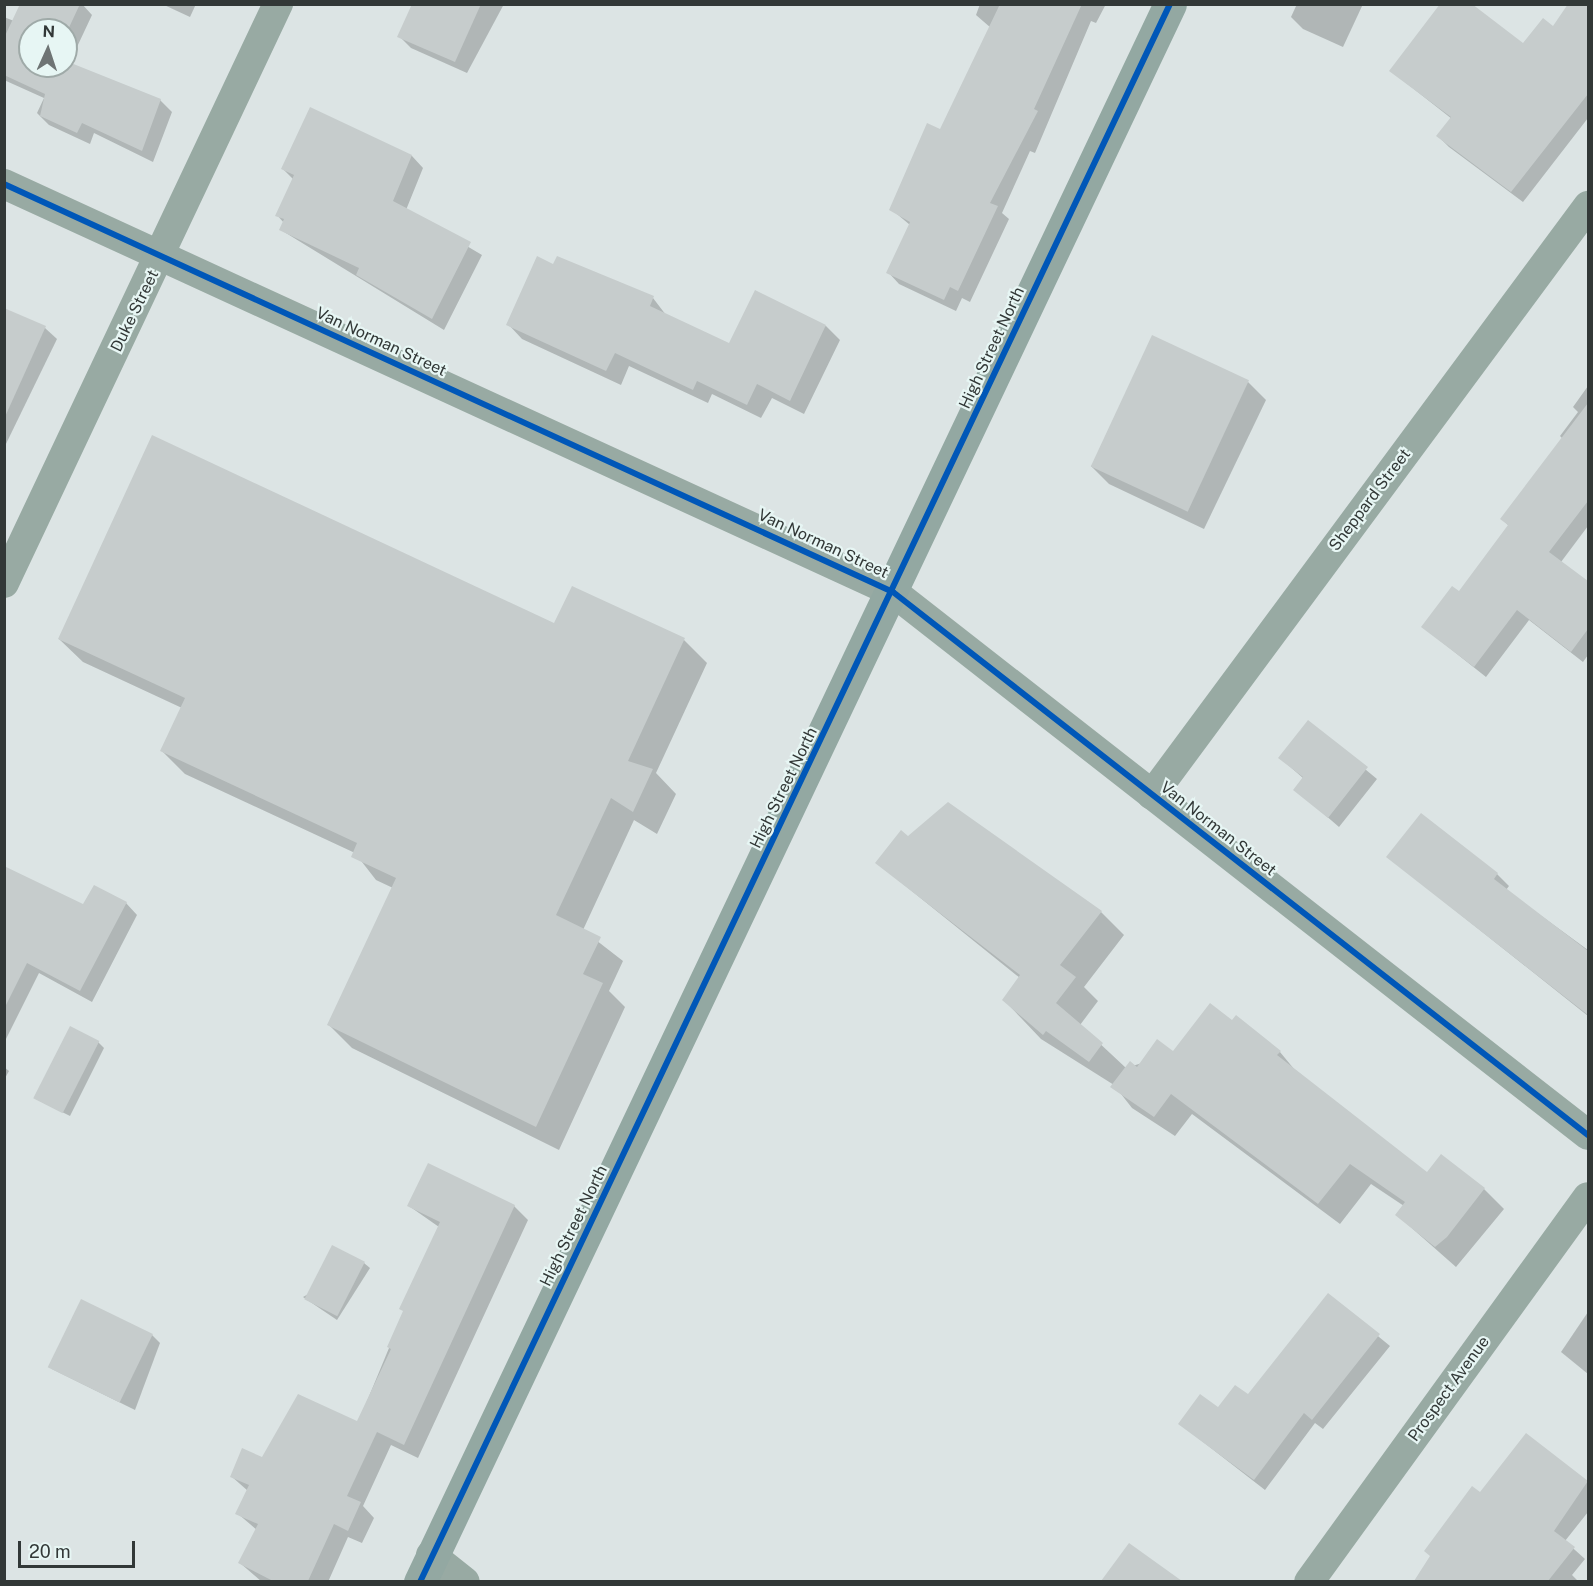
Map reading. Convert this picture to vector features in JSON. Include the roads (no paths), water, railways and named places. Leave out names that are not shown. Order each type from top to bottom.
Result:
[{"type":"main road","name":"High Street North","points":[[426,1568],[893,592],[1170,4]]},
{"type":"street","name":"Duke Street","points":[[4,584],[161,256],[278,4]]},
{"type":"street","name":"Van Norman Street","points":[[4,184],[893,592],[1588,1135]]},
{"type":"street","name":"Sheppard Street","points":[[1152,795],[1588,206]]},
{"type":"street","name":"Prospect Avenue","points":[[1309,1581],[1588,1197]]},
{"type":"street","points":[[426,1568],[465,1581]]}]
